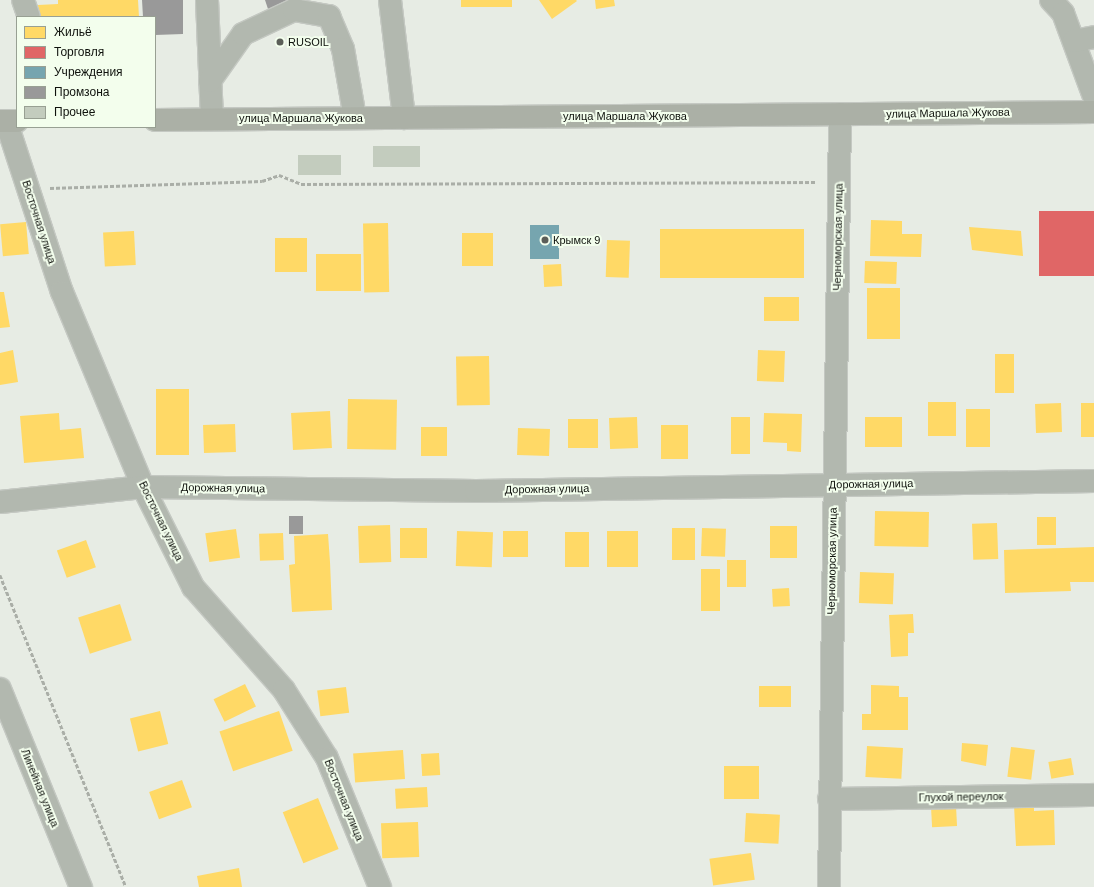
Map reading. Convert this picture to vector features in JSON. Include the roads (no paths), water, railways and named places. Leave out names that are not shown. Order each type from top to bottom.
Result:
[{"type":"main road","name":"улица Маршала Жукова","points":[[156,120],[1094,112]]},
{"type":"street","points":[[23,0],[29,16]]},
{"type":"street","points":[[207,0],[212,119]]},
{"type":"street","points":[[390,0],[404,118]]},
{"type":"street","points":[[1051,0],[1084,39],[1094,97]]},
{"type":"street","points":[[210,80],[243,34],[294,10],[329,16],[343,50],[355,118]]},
{"type":"street","name":"Черноморская улица","points":[[829,887],[833,484],[840,114]]},
{"type":"street","name":"Восточная улица","points":[[8,121],[28,189],[62,292],[143,487],[193,586],[284,690],[327,758],[380,887]]},
{"type":"street","name":"Дорожная улица","points":[[0,502],[143,487],[476,490],[1094,481]]},
{"type":"street","name":"Линейная улица","points":[[0,689],[9,735],[81,887]]},
{"type":"street","name":"Глухой переулок","points":[[829,798],[1094,795]]},
{"type":"place","name":"RUSOIL","points":[[280,42]]},
{"type":"place","name":"Крымск 9","points":[[545,240]]}]
